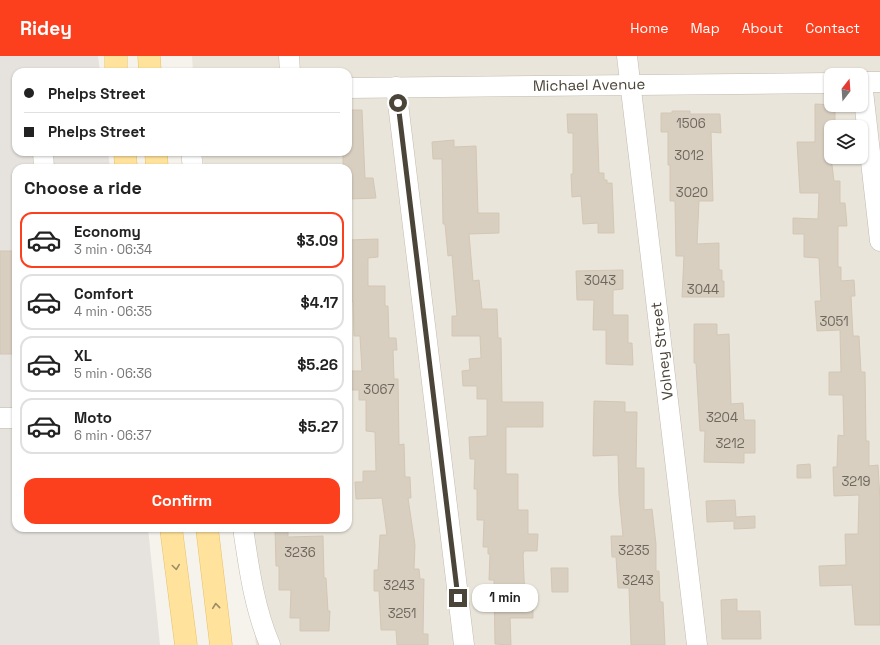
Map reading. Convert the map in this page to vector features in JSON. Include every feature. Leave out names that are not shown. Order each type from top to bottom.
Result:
[{"type":"main road","points":[[116,56],[116,68]]},
{"type":"main road","points":[[149,56],[150,68]]},
{"type":"main road","points":[[171,532],[186,645]]},
{"type":"main road","points":[[207,532],[221,645]]},
{"type":"street","points":[[289,56],[290,68]]},
{"type":"street","name":"Volney Street","points":[[627,56],[632,85],[636,142],[697,645]]},
{"type":"street","points":[[868,82],[880,241]]},
{"type":"street","name":"Michael Avenue","points":[[352,88],[824,83]]},
{"type":"street","points":[[396,88],[464,645]]},
{"type":"street","points":[[0,418],[12,418]]},
{"type":"street","points":[[244,532],[257,610],[270,645]]},
{"type":"shaded area","points":[[0,56],[98,56],[100,68],[12,68],[12,156],[108,156],[110,164],[12,164],[12,532],[148,532],[160,645],[0,645]]},
{"type":"shaded area","points":[[192,56],[880,56],[880,645],[256,645],[243,532],[352,532],[352,164],[204,164],[202,156],[352,156],[352,68],[193,68]]},
{"type":"building","points":[[815,104],[824,104],[824,112],[835,112],[835,120],[824,120],[824,164],[832,164],[834,181],[840,181],[840,203],[845,203],[847,226],[838,226],[838,267],[841,267],[841,281],[854,280],[855,296],[851,296],[853,336],[859,336],[861,372],[865,372],[866,441],[869,441],[869,466],[878,465],[880,500],[880,625],[855,625],[852,585],[820,586],[819,566],[846,565],[845,534],[858,534],[859,495],[834,496],[833,467],[837,467],[838,435],[844,436],[843,395],[829,395],[829,372],[841,372],[840,330],[817,331],[815,301],[821,301],[819,258],[804,257],[804,234],[793,234],[793,218],[818,219],[819,193],[800,193],[797,142],[815,142]]},
{"type":"building","points":[[352,110],[362,110],[365,178],[373,178],[376,198],[352,199],[352,164],[343,164],[343,156],[352,156]]},
{"type":"building","points":[[672,111],[690,111],[690,114],[720,114],[721,133],[711,132],[713,201],[699,201],[697,244],[719,243],[719,270],[722,270],[724,297],[682,297],[684,256],[676,256],[675,201],[670,201],[668,132],[661,132],[661,113],[672,113]]},
{"type":"building","points":[[567,114],[597,114],[599,173],[604,173],[604,180],[607,180],[607,183],[612,183],[614,233],[598,233],[598,223],[583,224],[581,196],[572,197],[571,174],[573,174],[573,133],[568,133]]},
{"type":"building","points":[[454,140],[454,147],[476,146],[478,213],[499,213],[499,233],[469,234],[473,281],[479,280],[482,309],[497,309],[498,338],[501,338],[502,402],[543,402],[543,427],[506,427],[506,474],[518,474],[518,510],[528,510],[528,534],[538,534],[537,551],[524,551],[523,555],[525,600],[533,600],[533,618],[510,618],[511,645],[495,644],[494,580],[489,580],[490,554],[488,554],[488,547],[483,547],[484,520],[477,520],[477,489],[474,489],[475,459],[470,459],[469,437],[487,436],[487,399],[477,399],[477,386],[463,386],[462,371],[470,370],[469,359],[481,358],[480,336],[452,336],[452,316],[457,316],[452,255],[448,256],[445,224],[443,224],[442,159],[433,159],[432,142]]},
{"type":"building","points":[[378,239],[378,257],[368,258],[368,286],[385,286],[385,306],[388,306],[389,338],[396,338],[397,350],[393,350],[394,379],[398,379],[399,445],[404,444],[405,477],[410,477],[411,498],[408,498],[415,545],[414,569],[419,569],[420,579],[424,579],[423,634],[428,634],[428,645],[397,645],[396,630],[381,630],[379,591],[374,591],[374,570],[378,570],[380,535],[387,535],[382,498],[356,499],[355,482],[363,482],[363,471],[376,471],[375,432],[366,431],[366,400],[359,400],[359,390],[352,390],[352,371],[362,371],[360,336],[354,336],[352,301],[352,240]]},
{"type":"building","points":[[0,251],[12,251],[12,354],[0,354]]},
{"type":"building","points":[[623,270],[623,289],[613,290],[613,315],[628,315],[628,343],[632,343],[633,365],[606,364],[606,330],[593,330],[594,300],[577,300],[576,271]]},
{"type":"building","points":[[694,324],[717,324],[717,335],[729,334],[731,404],[743,403],[744,420],[755,420],[755,453],[744,453],[744,463],[704,462],[705,431],[700,431],[696,363],[694,363]]},
{"type":"building","points":[[594,401],[625,402],[625,412],[637,412],[636,468],[644,468],[644,510],[652,509],[656,544],[656,571],[659,571],[660,602],[663,602],[665,645],[631,645],[629,588],[618,588],[616,557],[612,557],[611,536],[623,536],[619,495],[618,455],[593,456]]},
{"type":"building","points":[[810,464],[811,478],[797,478],[797,465]]},
{"type":"building","points":[[735,500],[736,517],[755,516],[755,528],[734,529],[734,521],[707,522],[706,501]]},
{"type":"building","points":[[275,532],[288,532],[288,537],[323,536],[324,578],[326,578],[328,611],[330,611],[329,631],[300,631],[300,618],[290,618],[291,590],[279,590],[279,566],[276,566]]},
{"type":"building","points":[[551,568],[568,568],[568,592],[552,592]]},
{"type":"building","points":[[737,599],[737,611],[760,611],[761,639],[722,639],[721,600]]},
{"type":"route","points":[[398,103],[458,598]]}]
